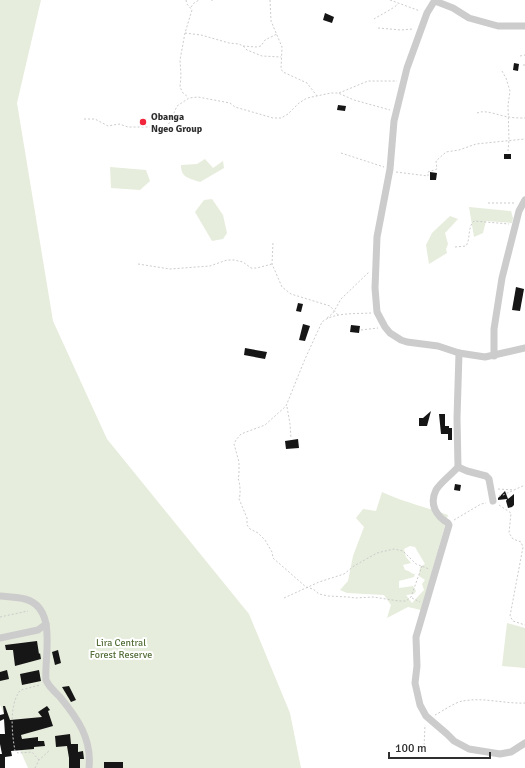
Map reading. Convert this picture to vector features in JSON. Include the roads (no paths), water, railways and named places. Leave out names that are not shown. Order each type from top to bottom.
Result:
[{"type":"street","points":[[525,26],[498,26],[468,18],[453,8],[435,0],[427,14],[407,68],[396,112],[389,170],[377,237],[375,266],[377,312],[385,327],[395,337],[407,342],[438,346],[459,353],[485,357],[525,348]]},
{"type":"street","points":[[494,356],[494,329],[502,278],[519,211],[525,200]]},
{"type":"street","points":[[459,353],[457,418],[458,467],[436,489],[433,498],[436,513],[440,519],[449,524],[416,637],[417,666],[415,683],[420,705],[426,716],[454,741],[469,749],[500,754],[511,752],[525,743]]},
{"type":"street","points":[[458,467],[486,476],[489,479],[493,501]]},
{"type":"street","points":[[0,596],[25,599],[34,604],[42,613],[48,636],[47,683],[75,717],[86,736],[90,757],[89,768]]},
{"type":"street","points":[[0,638],[38,630],[46,624]]},
{"type":"street","points":[[38,630],[48,636]]},
{"type":"place","name":"Obanga Ngeo Group","points":[[143,122]]},
{"type":"park label","name":"Lira Central Forest Reserve","points":[[121,648]]}]
